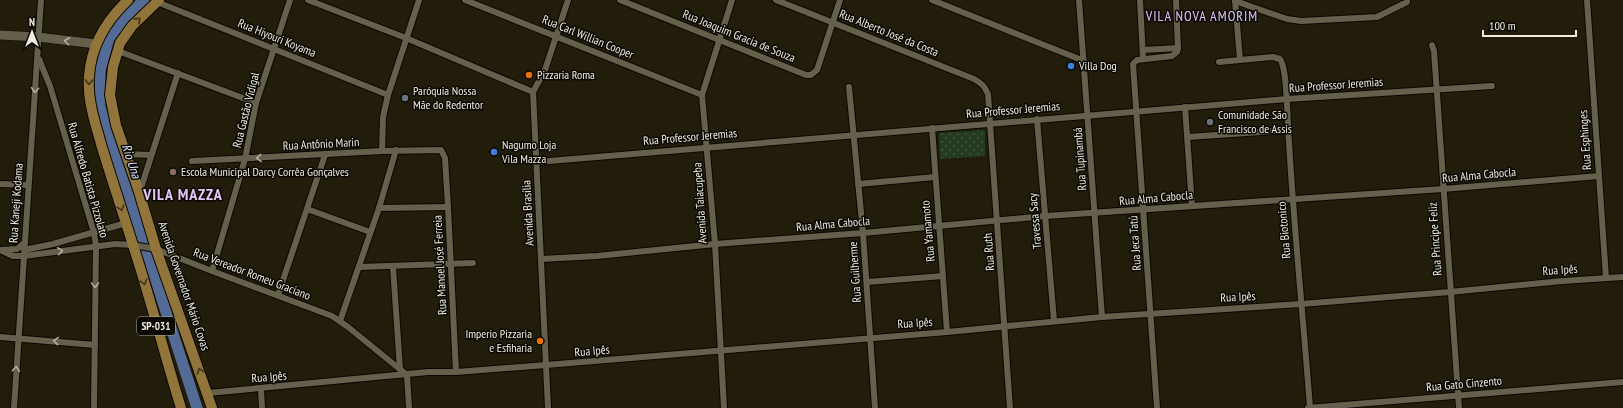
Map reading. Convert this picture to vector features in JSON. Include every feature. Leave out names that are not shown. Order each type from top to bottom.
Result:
[{"type":"highway","name":"SP-031","points":[[128,0],[112,17],[96,44],[89,76],[90,105],[110,173],[134,245],[181,408]]},
{"type":"highway","name":"Avenida Governador Mário Covas","points":[[158,1],[132,26],[123,37],[112,67],[110,95],[116,125],[139,192],[155,248],[208,393],[212,408]]},
{"type":"main road","points":[[0,35],[38,37],[96,44]]},
{"type":"street","name":"Rua Kaneji Kodama","points":[[14,408],[41,0]]},
{"type":"street","name":"Rua Gastão Vidigal","points":[[212,271],[245,159],[256,103],[290,0]]},
{"type":"street","points":[[308,0],[406,38],[533,92],[545,70],[568,0]]},
{"type":"street","points":[[382,151],[383,117],[388,95],[419,0]]},
{"type":"street","name":"Rua Carl Willian Cooper","points":[[465,0],[702,95]]},
{"type":"street","name":"Rua Joaquim Gracia de Souza","points":[[620,0],[806,75],[811,75],[817,70],[833,22]]},
{"type":"street","name":"Avenida Taiacupeba","points":[[724,408],[719,351],[715,244],[702,95],[732,0]]},
{"type":"street","name":"Rua Alberto José da Costa","points":[[776,0],[974,79],[986,88],[988,94]]},
{"type":"street","points":[[833,22],[840,0]]},
{"type":"street","points":[[932,0],[1084,61]]},
{"type":"street","name":"Rua Tupinambá","points":[[1079,0],[1102,317]]},
{"type":"street","points":[[1140,0],[1143,58],[1172,56],[1177,52],[1176,0]]},
{"type":"street","points":[[1219,62],[1240,60],[1235,0],[1287,18],[1313,21],[1377,17],[1407,2],[1407,0]]},
{"type":"street","name":"Rua Esphinges","points":[[1587,0],[1606,278]]},
{"type":"street","name":"Rua Hiyouri Koyama","points":[[158,1],[388,95]]},
{"type":"street","name":"Rua Principe Feliz","points":[[1432,45],[1434,51],[1459,408]]},
{"type":"street","points":[[1143,50],[1178,48]]},
{"type":"street","points":[[118,51],[256,103]]},
{"type":"street","name":"Rua Biotonico","points":[[1240,60],[1273,57],[1278,58],[1282,62],[1287,98],[1292,200],[1310,408]]},
{"type":"street","name":"Rua Alfredo Batista Pizzolato","points":[[38,58],[50,86],[94,233],[96,246],[94,408]]},
{"type":"street","name":"Rua Jeca Tatú","points":[[1143,58],[1137,60],[1133,64],[1157,408]]},
{"type":"street","points":[[139,192],[178,73]]},
{"type":"street","name":"Rua Professor Jeremias","points":[[537,162],[1287,98],[1492,86]]},
{"type":"street","name":"Rua Guilherme","points":[[849,87],[867,282],[874,408]]},
{"type":"street","name":"Avenida Brasília","points":[[533,92],[548,408]]},
{"type":"street","name":"Rua Ruth","points":[[988,94],[1010,408]]},
{"type":"street","points":[[1185,107],[1192,206]]},
{"type":"street","name":"Travessa Sacy","points":[[1037,119],[1054,321]]},
{"type":"street","name":"Rua Yamamoto","points":[[932,128],[947,332]]},
{"type":"street","points":[[1188,138],[1288,130]]},
{"type":"street","name":"Rua Antônio Marin","points":[[192,161],[437,149],[442,150],[445,158]]},
{"type":"street","points":[[340,321],[379,208],[396,150]]},
{"type":"street","points":[[126,154],[151,155]]},
{"type":"street","points":[[278,295],[325,155]]},
{"type":"street","name":"Rua Manoel José Ferreia","points":[[445,158],[452,265],[456,372]]},
{"type":"street","name":"Rua Alma Cabocla","points":[[541,259],[597,256],[715,244],[863,233],[1046,216],[1292,200],[1599,176]]},
{"type":"street","points":[[858,184],[935,177]]},
{"type":"street","points":[[0,184],[28,185]]},
{"type":"street","points":[[379,208],[448,207]]},
{"type":"street","points":[[307,209],[370,232]]},
{"type":"street","name":"Rua Vereador Romeu Graciano","points":[[0,250],[13,256],[126,223]]},
{"type":"street","name":"Rua Vereador Romeu Graciano","points":[[0,250],[17,250],[24,243]]},
{"type":"street","name":"Rua Vereador Romeu Graciano","points":[[24,253],[96,246],[134,245],[155,248],[278,295],[340,321],[407,375]]},
{"type":"street","points":[[359,267],[452,265],[473,263]]},
{"type":"street","points":[[393,266],[400,369]]},
{"type":"street","points":[[867,282],[943,276]]},
{"type":"street","name":"Rua Ipês","points":[[208,393],[428,372],[456,372],[719,351],[1151,313],[1302,304],[1562,281],[1623,278]]},
{"type":"street","points":[[0,337],[95,345]]},
{"type":"street","points":[[407,375],[408,408]]},
{"type":"street","name":"Rua Gato Cinzento","points":[[1307,408],[1623,382]]},
{"type":"street","points":[[261,389],[262,408]]},
{"type":"green space","points":[[984,130],[985,156],[940,159],[939,133]]},
{"type":"waterway","name":"Rio Una","points":[[144,0],[127,16],[109,38],[100,71],[100,107],[197,408]]},
{"type":"place","name":"Villa Dog","points":[[1071,66]]},
{"type":"place","name":"Pizzaria Roma","points":[[529,75]]},
{"type":"place","name":"Paróquia Nossa Mãe do Redentor","points":[[405,98]]},
{"type":"place","name":"Comunidade São Francisco de Assis","points":[[1210,122]]},
{"type":"place","name":"Nagumo Loja Vila Mazza","points":[[494,152]]},
{"type":"place","name":"Escola Municipal Darcy Corrêa Gonçalves","points":[[173,172]]},
{"type":"place","name":"Imperio Pizzaria e Esfiharia","points":[[540,341]]},
{"type":"district","name":"VILA NOVA AMORIM","points":[[1202,16]]},
{"type":"district","name":"VILA MAZZA","points":[[183,194]]}]
